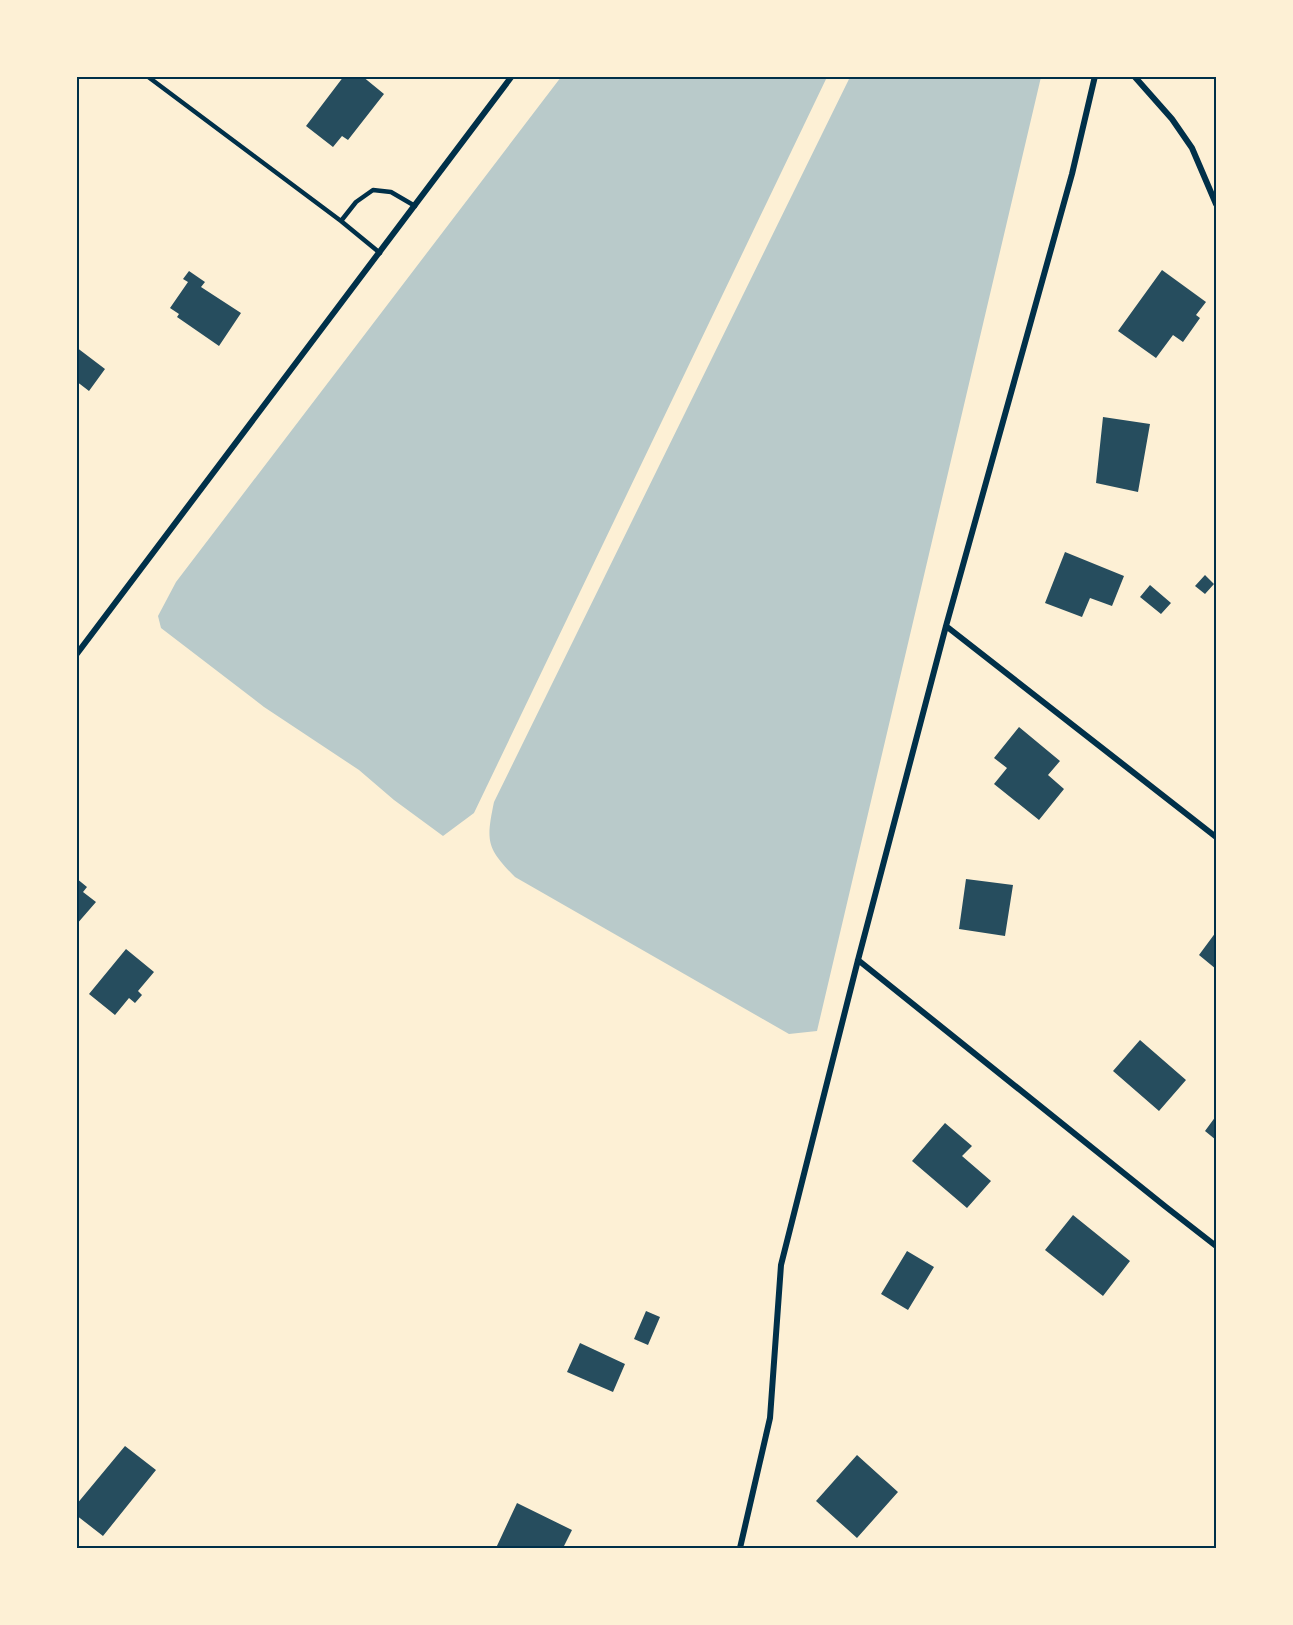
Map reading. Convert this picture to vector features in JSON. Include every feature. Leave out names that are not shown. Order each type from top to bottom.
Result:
[{"type":"street","points":[[76,655],[512,76]]},
{"type":"street","points":[[740,1548],[770,1418],[781,1265],[858,960],[946,627],[1072,174],[1095,76]]},
{"type":"street","points":[[1134,76],[1172,119],[1192,148],[1216,204]]},
{"type":"street","points":[[946,627],[1216,837]]},
{"type":"street","points":[[858,960],[1216,1246]]},
{"type":"lane","points":[[147,76],[341,221],[380,253]]},
{"type":"lane","points":[[341,221],[356,202],[373,190],[391,192],[415,206]]},
{"type":"shaded area","points":[[561,77],[827,77],[474,813],[443,836],[394,800],[359,770],[264,707],[161,628],[158,616],[176,582]]},
{"type":"shaded area","points":[[850,77],[1041,77],[817,1031],[789,1034],[515,877],[498,859],[489,835],[494,802]]},
{"type":"building","points":[[344,76],[362,76],[384,94],[348,140],[342,136],[333,147],[306,126]]},
{"type":"building","points":[[1162,270],[1206,302],[1196,315],[1200,318],[1183,342],[1173,335],[1156,358],[1118,331]]},
{"type":"building","points":[[189,271],[205,282],[201,287],[241,313],[219,346],[177,317],[179,314],[170,308],[188,282],[183,279]]},
{"type":"building","points":[[76,347],[105,369],[89,391],[76,381]]},
{"type":"building","points":[[1103,417],[1150,424],[1138,492],[1096,483]]},
{"type":"building","points":[[1065,552],[1124,576],[1112,606],[1090,598],[1082,617],[1045,603]]},
{"type":"building","points":[[1205,575],[1214,584],[1205,594],[1195,586]]},
{"type":"building","points":[[1150,585],[1171,603],[1161,614],[1140,597]]},
{"type":"building","points":[[1019,727],[1060,761],[1048,775],[1064,789],[1039,820],[994,784],[1007,768],[994,758]]},
{"type":"building","points":[[76,878],[87,887],[83,892],[96,902],[76,925]]},
{"type":"building","points":[[966,879],[1013,885],[1005,936],[959,929]]},
{"type":"building","points":[[1216,932],[1216,969],[1199,955]]},
{"type":"building","points":[[126,949],[154,972],[138,991],[142,995],[135,1003],[129,998],[115,1015],[89,994]]},
{"type":"building","points":[[1140,1040],[1186,1080],[1159,1111],[1113,1071]]},
{"type":"building","points":[[1216,1116],[1216,1140],[1205,1131]]},
{"type":"building","points":[[945,1123],[972,1146],[962,1156],[991,1181],[967,1208],[912,1161]]},
{"type":"building","points":[[1073,1215],[1130,1261],[1103,1296],[1045,1250]]},
{"type":"building","points":[[907,1251],[934,1267],[908,1310],[881,1294]]},
{"type":"building","points":[[646,1311],[660,1317],[648,1345],[634,1339]]},
{"type":"building","points":[[580,1343],[625,1364],[613,1392],[567,1372]]},
{"type":"building","points":[[125,1446],[156,1470],[103,1536],[76,1515],[76,1505]]},
{"type":"building","points":[[857,1455],[898,1492],[857,1538],[816,1501]]},
{"type":"building","points":[[517,1503],[572,1530],[563,1548],[496,1548]]}]
